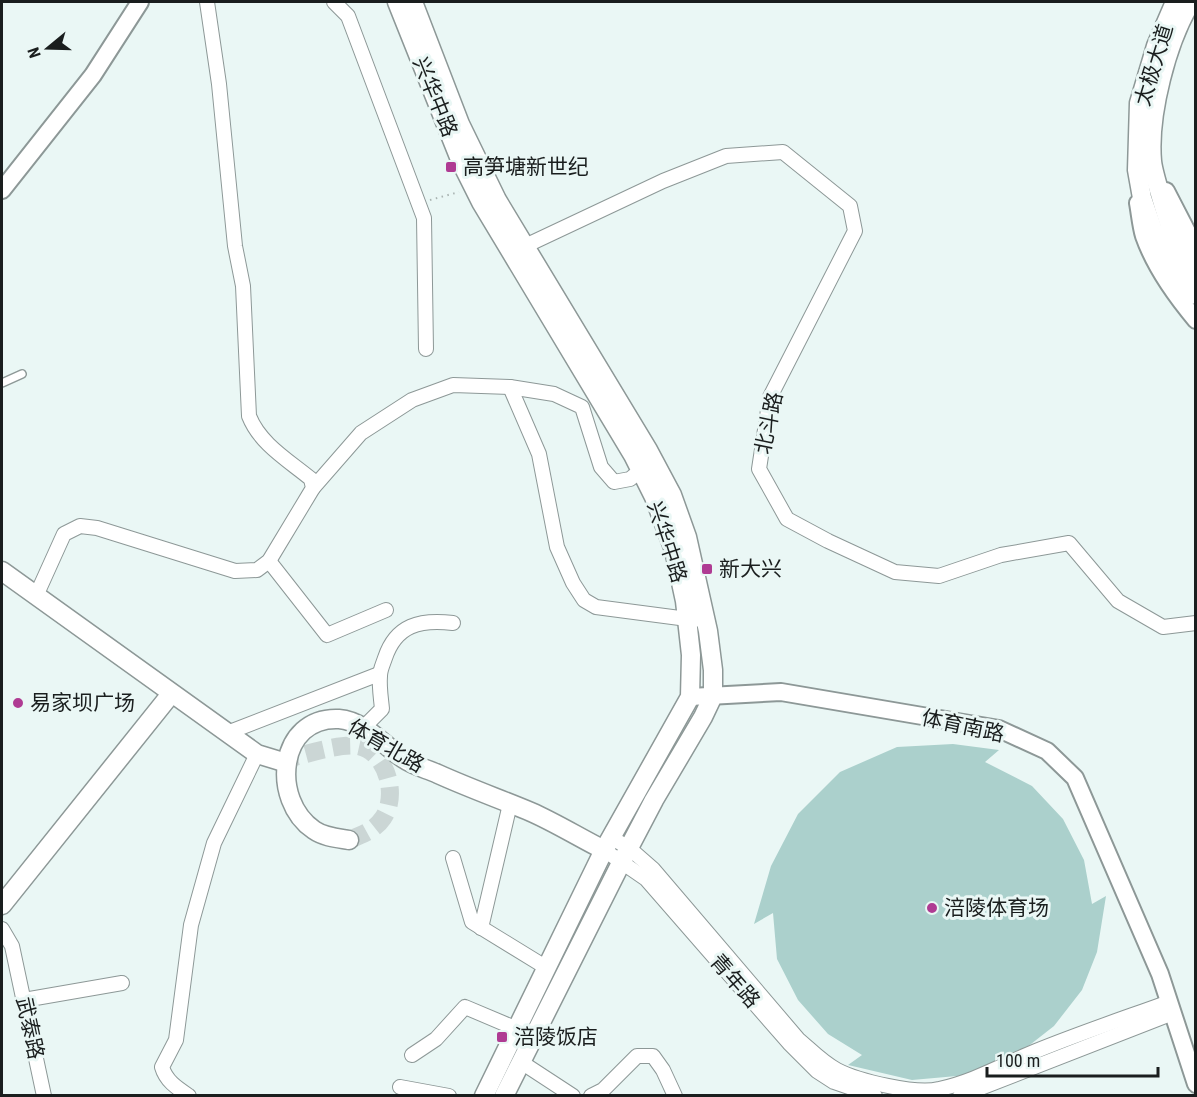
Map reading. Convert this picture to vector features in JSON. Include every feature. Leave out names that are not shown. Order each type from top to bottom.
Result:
[{"type":"main road","name":"兴华中路","points":[[397,2],[461,162],[481,202],[647,465],[654,497],[674,550],[685,601],[691,655],[690,697],[608,844],[484,1095]]},
{"type":"main road","points":[[413,2],[460,124],[497,200],[647,465],[672,495],[687,537],[706,621],[712,670],[712,696],[626,854],[504,1095]]},
{"type":"main road","name":"太极大道","points":[[1175,2],[1156,46],[1139,103],[1145,166],[1187,248],[1196,271]]},
{"type":"main road","name":"太极大道","points":[[1191,2],[1169,52],[1152,117],[1143,198],[1153,230],[1195,294]]},
{"type":"main road","points":[[2,571],[257,754],[280,760]]},
{"type":"main road","points":[[2,905],[171,694]]},
{"type":"main road","name":"体育北路","points":[[349,840],[332,838],[316,831],[305,822],[295,810],[288,795],[285,779],[291,747],[298,735],[317,723],[338,719],[363,728],[405,760],[608,844]]},
{"type":"street","points":[[2,190],[93,75],[140,2]]},
{"type":"street","points":[[207,2],[219,84],[235,246],[243,286],[249,416],[262,439],[311,479],[313,488]]},
{"type":"street","points":[[334,2],[348,16],[424,218],[426,349]]},
{"type":"street","name":"北斗路","points":[[525,246],[663,181],[726,156],[783,152],[850,206],[855,231],[770,397],[759,469],[787,519],[828,542],[895,572],[939,576],[1001,555],[1069,543],[1118,601],[1163,627],[1196,623]]},
{"type":"street","points":[[1145,166],[1136,194],[1144,234],[1156,262],[1176,296],[1196,320]]},
{"type":"street","points":[[36,596],[64,534],[80,526],[97,528],[235,571],[257,570],[269,561],[313,488],[361,433],[412,400],[453,385],[510,387],[554,394],[582,407],[601,467],[614,482],[630,479],[647,465]]},
{"type":"street","points":[[510,387],[539,454],[557,547],[573,583],[584,600],[596,608],[706,621]]},
{"type":"street","points":[[269,561],[327,635],[386,610]]},
{"type":"street","points":[[363,728],[382,709],[379,674],[389,647],[398,635],[413,625],[431,620],[453,623]]},
{"type":"street","points":[[227,733],[379,674]]},
{"type":"street","name":"体育南路","points":[[690,697],[781,692],[999,729],[1047,751],[1075,778],[1160,974],[1196,1084]]},
{"type":"street","points":[[189,1095],[174,1086],[164,1076],[162,1067],[176,1040],[191,925],[214,843],[257,754]]},
{"type":"street","points":[[481,928],[510,804]]},
{"type":"street","points":[[608,844],[653,868],[798,1039],[839,1071],[860,1078],[917,1091],[936,1090],[960,1084],[1038,1050],[1171,1007]]},
{"type":"street","name":"青年路","points":[[626,854],[789,1043],[817,1071],[834,1082],[875,1095]]},
{"type":"street","points":[[453,858],[472,922],[547,968]]},
{"type":"street","name":"武泰路","points":[[2,929],[24,1000],[44,1095]]},
{"type":"street","points":[[24,1000],[122,983]]},
{"type":"street","points":[[412,1055],[436,1039],[465,1007],[517,1029]]},
{"type":"street","points":[[960,1095],[1171,1007]]},
{"type":"street","points":[[591,1095],[603,1090],[637,1056],[653,1056],[663,1070],[675,1095]]},
{"type":"street","points":[[521,1062],[573,1095]]},
{"type":"street","points":[[400,1087],[449,1095]]},
{"type":"lane","points":[[2,383],[22,374]]},
{"type":"path","points":[[419,203],[474,188]]},
{"type":"shaded area","name":"涪陵体育场","points":[[953,744],[999,750],[985,762],[1032,786],[1063,819],[1084,860],[1092,904],[1106,896],[1097,952],[1082,990],[1054,1026],[1013,1058],[968,1075],[912,1080],[848,1065],[862,1055],[828,1034],[798,1000],[777,959],[773,913],[754,924],[771,866],[798,814],[840,772],[897,747]]},
{"type":"tunnel","points":[[280,761],[341,746],[358,746],[376,756],[387,775],[390,786],[388,809],[376,826],[349,840]]},
{"type":"place","name":"高笋塘新世纪","points":[[451,167]]},
{"type":"place","name":"新大兴","points":[[707,569]]},
{"type":"place","name":"易家坝广场","points":[[18,703]]},
{"type":"place","name":"涪陵体育场","points":[[932,908]]},
{"type":"place","name":"涪陵饭店","points":[[502,1037]]}]
